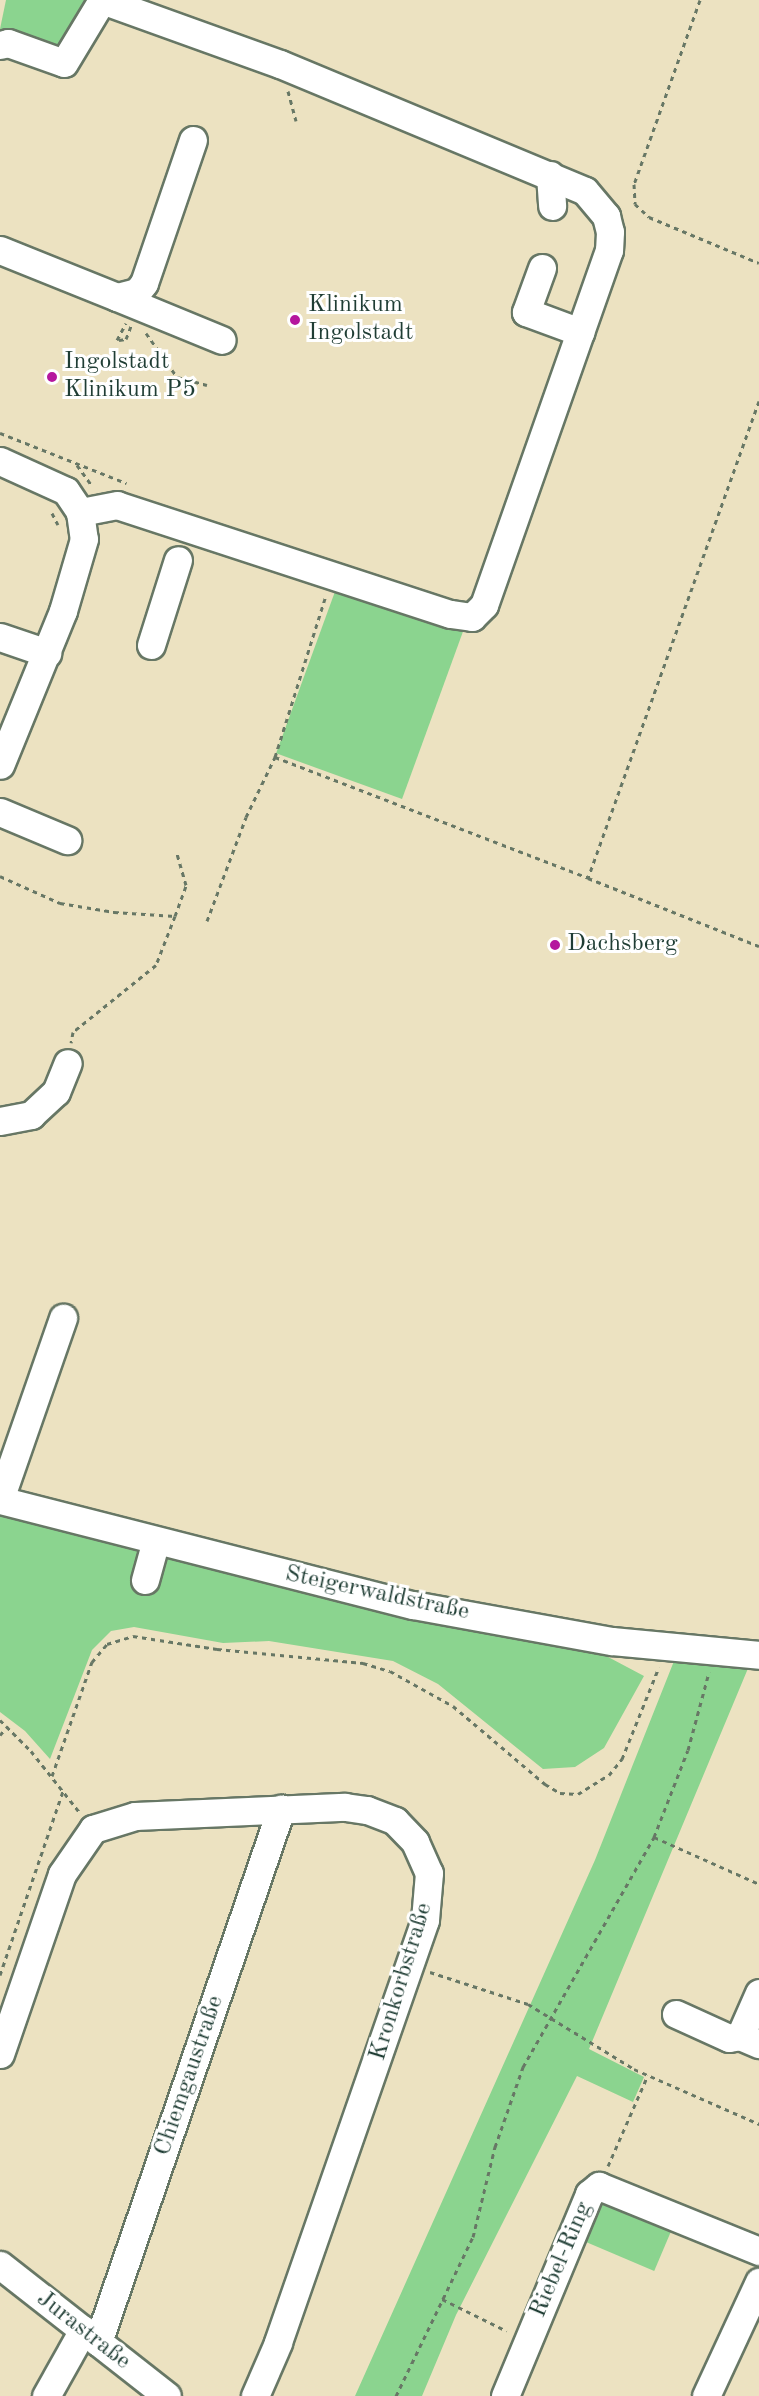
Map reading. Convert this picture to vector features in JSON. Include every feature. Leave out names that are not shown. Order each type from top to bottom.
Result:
[{"type":"street","points":[[0,45],[8,43],[64,63],[102,0],[280,64],[550,175],[585,191],[597,200],[610,232],[609,250],[484,605],[472,616],[450,615],[117,505],[80,512]]},
{"type":"street","points":[[132,308],[144,283],[193,140]]},
{"type":"street","points":[[550,175],[552,206]]},
{"type":"street","points":[[0,250],[132,308],[222,340]]},
{"type":"street","points":[[542,268],[526,312],[580,332]]},
{"type":"street","points":[[0,461],[56,484],[80,512],[84,539],[80,562],[47,653],[0,765]]},
{"type":"street","points":[[151,645],[178,560]]},
{"type":"street","points":[[0,637],[47,653]]},
{"type":"street","points":[[0,812],[67,840]]},
{"type":"street","points":[[0,1121],[31,1115],[56,1092],[68,1063]]},
{"type":"street","points":[[0,1500],[63,1318]]},
{"type":"street","name":"Steigerwaldstraße","points":[[0,1500],[413,1605],[612,1641],[759,1655]]},
{"type":"street","points":[[146,1580],[156,1540]]},
{"type":"street","name":"Kronkorbstraße","points":[[93,1829],[135,1816],[281,1809],[367,1810],[396,1821],[415,1842],[429,1873],[430,1896],[411,1966],[278,2343],[255,2396]]},
{"type":"street","name":"Chiemgaustraße","points":[[46,2396],[91,2336],[281,1809]]},
{"type":"street","points":[[0,2054],[62,1874],[93,1829]]},
{"type":"street","points":[[676,2014],[729,2038],[749,2040],[759,1993]]},
{"type":"street","name":"Riebel-Ring","points":[[506,2396],[589,2194],[599,2186],[759,2251]]},
{"type":"street","name":"Jurastraße","points":[[0,2265],[167,2396]]},
{"type":"street","points":[[706,2396],[759,2283]]},
{"type":"path","points":[[700,0],[634,184],[635,204],[649,217],[759,263]]},
{"type":"path","points":[[117,340],[132,308]]},
{"type":"path","points":[[132,308],[177,377],[207,385]]},
{"type":"path","points":[[588,878],[759,401]]},
{"type":"path","points":[[0,433],[75,464]]},
{"type":"path","points":[[50,509],[60,533]]},
{"type":"path","points":[[207,921],[246,817],[275,757],[332,577]]},
{"type":"path","points":[[275,757],[759,946]]},
{"type":"path","points":[[68,1063],[73,1032],[156,965],[186,885],[177,854]]},
{"type":"path","points":[[0,876],[60,903],[114,912],[175,916]]},
{"type":"path","points":[[52,1776],[92,1662],[107,1644],[133,1636],[217,1649],[363,1663],[390,1671],[453,1706],[546,1784],[560,1793],[578,1794],[601,1781],[622,1759],[667,1647]]},
{"type":"path","points":[[396,2396],[473,2237],[507,2106],[549,2016],[608,1921],[654,1837],[688,1750],[713,1652]]},
{"type":"path","points":[[0,1720],[52,1776],[93,1829]]},
{"type":"path","points":[[0,1735],[8,1726]]},
{"type":"path","points":[[0,1975],[63,1791]]},
{"type":"path","points":[[654,1837],[759,1884]]},
{"type":"path","points":[[411,1966],[528,2004],[648,2074],[759,2124]]},
{"type":"path","points":[[599,2186],[648,2074]]},
{"type":"path","points":[[442,2299],[528,2341]]},
{"type":"green space","points":[[6,0],[95,0],[60,49],[0,29]]},
{"type":"green space","points":[[337,586],[463,632],[402,799],[276,753]]},
{"type":"green space","points":[[0,1512],[220,1565],[383,1613],[593,1649],[644,1676],[604,1748],[575,1767],[543,1769],[438,1684],[393,1661],[269,1641],[223,1643],[134,1627],[111,1631],[92,1650],[50,1759],[25,1731],[0,1712]]},
{"type":"green space","points":[[676,1656],[749,1666],[589,2049],[644,2077],[633,2102],[577,2076],[456,2315],[422,2396],[355,2396],[595,1860]]},
{"type":"green space","points":[[603,2197],[673,2227],[654,2271],[584,2241]]},
{"type":"place","name":"Klinikum Ingolstadt","points":[[295,320]]},
{"type":"place","name":"Ingolstadt Klinikum P5","points":[[52,377]]},
{"type":"place","name":"Dachsberg","points":[[555,945]]}]
